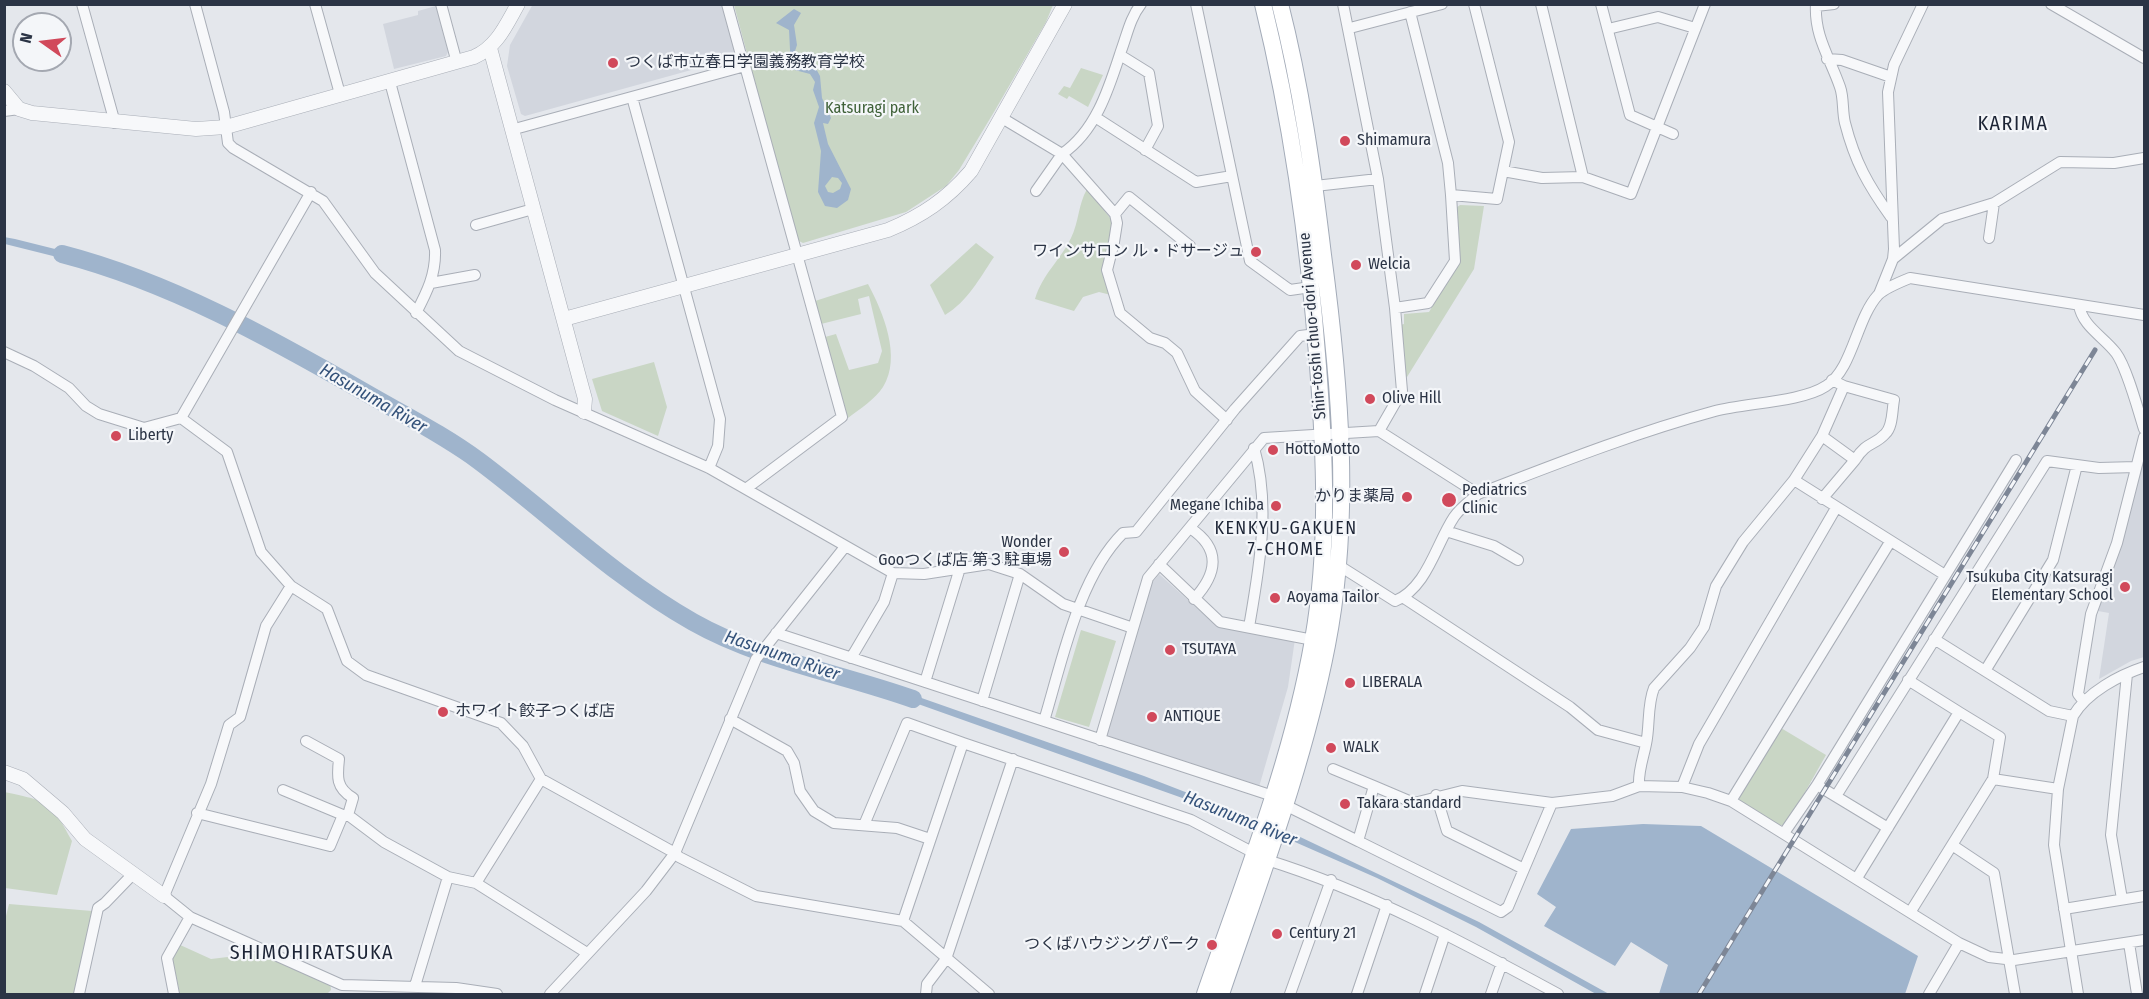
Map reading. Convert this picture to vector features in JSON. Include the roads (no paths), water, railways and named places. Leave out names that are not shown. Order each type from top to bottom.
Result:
[{"type":"main road","name":"Shin-toshi chuo-dori Avenue","points":[[1263,4],[1293,146],[1316,334],[1332,435],[1313,639],[1276,807]]},
{"type":"main road","name":"Shin-toshi chuo-dori Avenue","points":[[1221,994],[1276,807],[1304,743],[1327,644],[1338,565],[1332,435],[1330,308],[1315,186],[1280,4]]},
{"type":"main road","name":"Shin-toshi chuo-dori Avenue","points":[[1205,994],[1262,850]]},
{"type":"street","points":[[82,4],[114,123]]},
{"type":"street","points":[[195,4],[228,143],[323,201],[350,235],[375,273],[459,351],[584,412],[709,468],[747,488],[844,548],[893,573],[924,574],[989,564],[1020,574],[1063,604],[1133,628]]},
{"type":"street","points":[[315,4],[340,94]]},
{"type":"street","points":[[441,4],[457,63]]},
{"type":"street","points":[[4,111],[19,109],[45,116],[196,129],[226,127],[457,63],[490,48],[518,4]]},
{"type":"street","points":[[727,4],[842,417],[747,488]]},
{"type":"street","points":[[564,319],[888,230],[936,206],[952,194],[971,171],[1065,4]]},
{"type":"street","points":[[1036,190],[1062,154],[1081,137],[1095,117],[1107,93],[1131,22],[1141,4]]},
{"type":"street","points":[[1196,4],[1250,261],[1290,290],[1311,287]]},
{"type":"street","points":[[1343,4],[1350,28],[1378,179],[1395,308],[1402,391],[1379,432]]},
{"type":"street","points":[[1451,195],[1497,199],[1509,142],[1474,4]]},
{"type":"street","points":[[1541,4],[1583,177]]},
{"type":"street","points":[[1601,4],[1630,115],[1673,134]]},
{"type":"street","points":[[1503,171],[1542,178],[1583,177],[1630,194],[1705,4]]},
{"type":"street","points":[[1834,4],[1816,5],[1818,35],[1841,89],[1844,119],[1855,159],[1868,184],[1892,217]]},
{"type":"street","points":[[1338,565],[1395,601],[1404,598],[1422,578],[1456,514],[1478,494],[1594,449],[1717,411],[1804,394],[1826,386],[1844,363],[1893,259],[1888,92],[1891,77],[1923,4]]},
{"type":"street","points":[[2051,4],[2145,58]]},
{"type":"street","points":[[1350,28],[1435,5]]},
{"type":"street","points":[[1395,308],[1428,303],[1455,261],[1448,163],[1410,12]]},
{"type":"street","points":[[1608,28],[1658,16],[1695,28]]},
{"type":"street","points":[[490,48],[585,399],[584,412]]},
{"type":"street","points":[[1120,55],[1149,73],[1158,126],[1145,150]]},
{"type":"street","points":[[1827,59],[1842,60],[1891,77]]},
{"type":"street","points":[[511,130],[744,66]]},
{"type":"street","points":[[390,82],[435,250],[436,264],[431,283],[416,313]]},
{"type":"street","points":[[4,91],[19,109]]},
{"type":"street","points":[[632,97],[720,419],[718,446],[709,468]]},
{"type":"street","points":[[1095,117],[1196,183],[1232,176]]},
{"type":"street","points":[[1002,118],[1062,154],[1115,214],[1117,223],[1107,270],[1120,313],[1150,338],[1165,343],[1177,353],[1195,391],[1227,420]]},
{"type":"street","points":[[1893,259],[1942,219],[1994,203],[2060,162],[2114,163],[2145,158]]},
{"type":"street","points":[[1315,186],[1378,179]]},
{"type":"street","points":[[4,352],[34,366],[69,388],[86,406],[99,414],[144,428],[181,418],[311,192]]},
{"type":"street","points":[[1115,214],[1129,197],[1190,246]]},
{"type":"street","points":[[1989,238],[1994,203]]},
{"type":"street","points":[[476,225],[533,209]]},
{"type":"street","points":[[431,283],[475,275]]},
{"type":"street","points":[[1878,294],[1910,278],[2145,315]]},
{"type":"street","points":[[2079,305],[2080,312],[2093,330],[2117,354],[2145,429]]},
{"type":"street","points":[[1044,721],[1078,610],[1103,559],[1115,541],[1123,533],[1136,532],[1227,420],[1300,336],[1316,334]]},
{"type":"street","points":[[1822,499],[1864,446],[1886,434],[1891,422],[1894,400],[1844,386],[1832,380]]},
{"type":"street","points":[[1639,786],[1638,773],[1646,743],[1651,696],[1654,688],[1690,648],[1704,627],[1716,586],[1743,542],[1794,480],[1822,436],[1844,386]]},
{"type":"street","points":[[181,418],[227,452],[261,552],[291,586],[327,609],[347,661],[366,675],[501,723],[523,746],[541,779],[679,857],[756,896],[903,921],[989,994]]},
{"type":"street","points":[[1100,740],[1148,578],[1264,438],[1379,432],[1478,494]]},
{"type":"street","points":[[1822,436],[1855,460]]},
{"type":"street","points":[[2084,702],[2078,694],[2091,614],[2117,543],[2145,437]]},
{"type":"street","points":[[1249,627],[1262,547],[1259,465],[1254,448]]},
{"type":"street","points":[[1784,833],[1817,785],[2016,460]]},
{"type":"street","points":[[1836,796],[2047,461],[2099,468],[2136,467]]},
{"type":"street","points":[[1984,671],[2053,560],[2077,465]]},
{"type":"street","points":[[1794,480],[1945,575]]},
{"type":"street","points":[[1682,787],[1699,744],[1836,508]]},
{"type":"street","points":[[1190,528],[1208,543],[1213,564],[1205,587],[1194,599]]},
{"type":"street","points":[[1446,531],[1494,546],[1518,560]]},
{"type":"street","points":[[1731,801],[1890,542]]},
{"type":"street","points":[[550,994],[646,891],[675,853],[756,659],[844,548]]},
{"type":"street","points":[[1160,564],[1220,622],[1313,639]]},
{"type":"street","points":[[925,682],[960,568]]},
{"type":"street","points":[[851,658],[884,602],[893,573]]},
{"type":"street","points":[[982,701],[1020,574]]},
{"type":"street","points":[[164,896],[211,784],[229,725],[240,717],[266,626],[291,586]]},
{"type":"street","points":[[1404,598],[1570,707],[1598,730],[1646,743]]},
{"type":"street","points":[[773,637],[851,658],[1100,740],[1358,841],[1501,912],[1508,907],[1552,803]]},
{"type":"street","points":[[1934,639],[2049,711],[2073,716]]},
{"type":"street","points":[[2079,994],[2054,845],[2058,789],[2073,716],[2084,702],[2127,674],[2145,667]]},
{"type":"street","points":[[2122,899],[2111,835],[2127,674]]},
{"type":"street","points":[[1908,680],[2000,737],[1993,780],[1911,911]]},
{"type":"street","points":[[1857,878],[1959,712]]},
{"type":"street","points":[[730,719],[787,751],[794,763],[800,791],[814,811],[834,823],[897,828],[930,839]]},
{"type":"street","points":[[864,825],[907,723],[1191,820],[1387,905],[1558,994]]},
{"type":"street","points":[[197,813],[330,846],[353,798],[339,785],[336,778],[339,759],[306,741]]},
{"type":"street","points":[[903,921],[963,743]]},
{"type":"street","points":[[927,994],[927,984],[946,958],[1013,759]]},
{"type":"street","points":[[1333,769],[1414,803],[1436,795],[1462,791],[1488,793],[1535,803],[1552,803],[1612,796],[1639,786],[1682,787],[1731,801],[1959,943],[1989,957],[2009,960],[2145,940]]},
{"type":"street","points":[[4,772],[23,779],[63,813],[85,839],[190,917],[342,985],[415,986],[497,994]]},
{"type":"street","points":[[476,883],[541,779]]},
{"type":"street","points":[[1993,780],[2058,789]]},
{"type":"street","points":[[1817,785],[1888,828]]},
{"type":"street","points":[[1358,841],[1374,786]]},
{"type":"street","points":[[283,790],[345,815],[384,842],[448,877],[476,883],[587,953]]},
{"type":"street","points":[[1436,795],[1448,831],[1524,869]]},
{"type":"street","points":[[1952,845],[1994,873],[2015,994]]},
{"type":"street","points":[[79,994],[98,908],[133,874]]},
{"type":"street","points":[[415,986],[448,877]]},
{"type":"street","points":[[1290,994],[1331,880]]},
{"type":"street","points":[[2064,909],[2145,896]]},
{"type":"street","points":[[1357,994],[1387,905]]},
{"type":"street","points":[[174,994],[166,958],[190,917]]},
{"type":"street","points":[[1425,994],[1445,934]]},
{"type":"street","points":[[2129,942],[2137,994]]},
{"type":"street","points":[[1929,994],[1959,943]]},
{"type":"street","points":[[1491,994],[1502,963]]},
{"type":"street","points":[[335,994],[342,985]]},
{"type":"water","points":[[794,9],[801,13],[794,25],[797,45],[794,54],[797,59],[814,65],[820,76],[822,98],[831,118],[828,124],[823,123],[828,144],[851,189],[848,200],[837,208],[825,206],[818,192],[821,151],[814,123],[819,107],[813,90],[815,82],[810,74],[791,69],[789,30],[776,23]],"holes":[[[832,177],[838,178],[842,183],[840,189],[833,193],[828,192],[825,186]]]},
{"type":"water","points":[[4,237],[87,257],[85,264],[5,244]]},
{"type":"water","points":[[893,688],[1144,776],[1296,835],[1479,922],[1609,994],[1596,994],[1476,927],[1377,878],[1247,821],[890,694]]},
{"type":"water","points":[[1643,824],[1701,826],[1918,956],[1905,994],[1659,994],[1668,965],[1631,942],[1615,966],[1544,926],[1556,907],[1537,894],[1571,829]]},
{"type":"waterway","name":"Hasunuma River","points":[[62,254],[142,280],[218,313],[293,352],[452,442],[505,481],[610,566],[664,605],[693,622],[773,656],[913,699]]},
{"type":"railway","points":[[1699,994],[2095,350]]},
{"type":"place","name":"つくば市立春日学園義務教育学校","points":[[613,63]]},
{"type":"place","name":"Shimamura","points":[[1345,141]]},
{"type":"place","name":"ワインサロン ル・ドサージュ","points":[[1256,252]]},
{"type":"place","name":"Welcia","points":[[1356,265]]},
{"type":"place","name":"Olive Hill","points":[[1370,399]]},
{"type":"place","name":"Liberty","points":[[116,436]]},
{"type":"place","name":"HottoMotto","points":[[1273,450]]},
{"type":"place","name":"かりま薬局","points":[[1407,497]]},
{"type":"place","name":"Pediatrics Clinic","points":[[1449,500]]},
{"type":"place","name":"Megane Ichiba","points":[[1276,506]]},
{"type":"place","name":"Wonder Gooつくば店 第３駐車場","points":[[1064,552]]},
{"type":"place","name":"Tsukuba City Katsuragi Elementary School","points":[[2125,587]]},
{"type":"place","name":"Aoyama Tailor","points":[[1275,598]]},
{"type":"place","name":"TSUTAYA","points":[[1170,650]]},
{"type":"place","name":"LIBERALA","points":[[1350,683]]},
{"type":"place","name":"ホワイト餃子つくば店","points":[[443,712]]},
{"type":"place","name":"ANTIQUE","points":[[1152,717]]},
{"type":"place","name":"WALK","points":[[1331,748]]},
{"type":"place","name":"Takara standard","points":[[1345,804]]},
{"type":"place","name":"Century 21","points":[[1277,934]]},
{"type":"place","name":"つくばハウジングパーク","points":[[1212,945]]},
{"type":"district","name":"KARIMA","points":[[2013,124]]},
{"type":"district","name":"KENKYU-GAKUEN 7-CHOME","points":[[1286,539]]},
{"type":"district","name":"SHIMOHIRATSUKA","points":[[312,953]]},
{"type":"park label","name":"Katsuragi park","points":[[872,109]]}]
